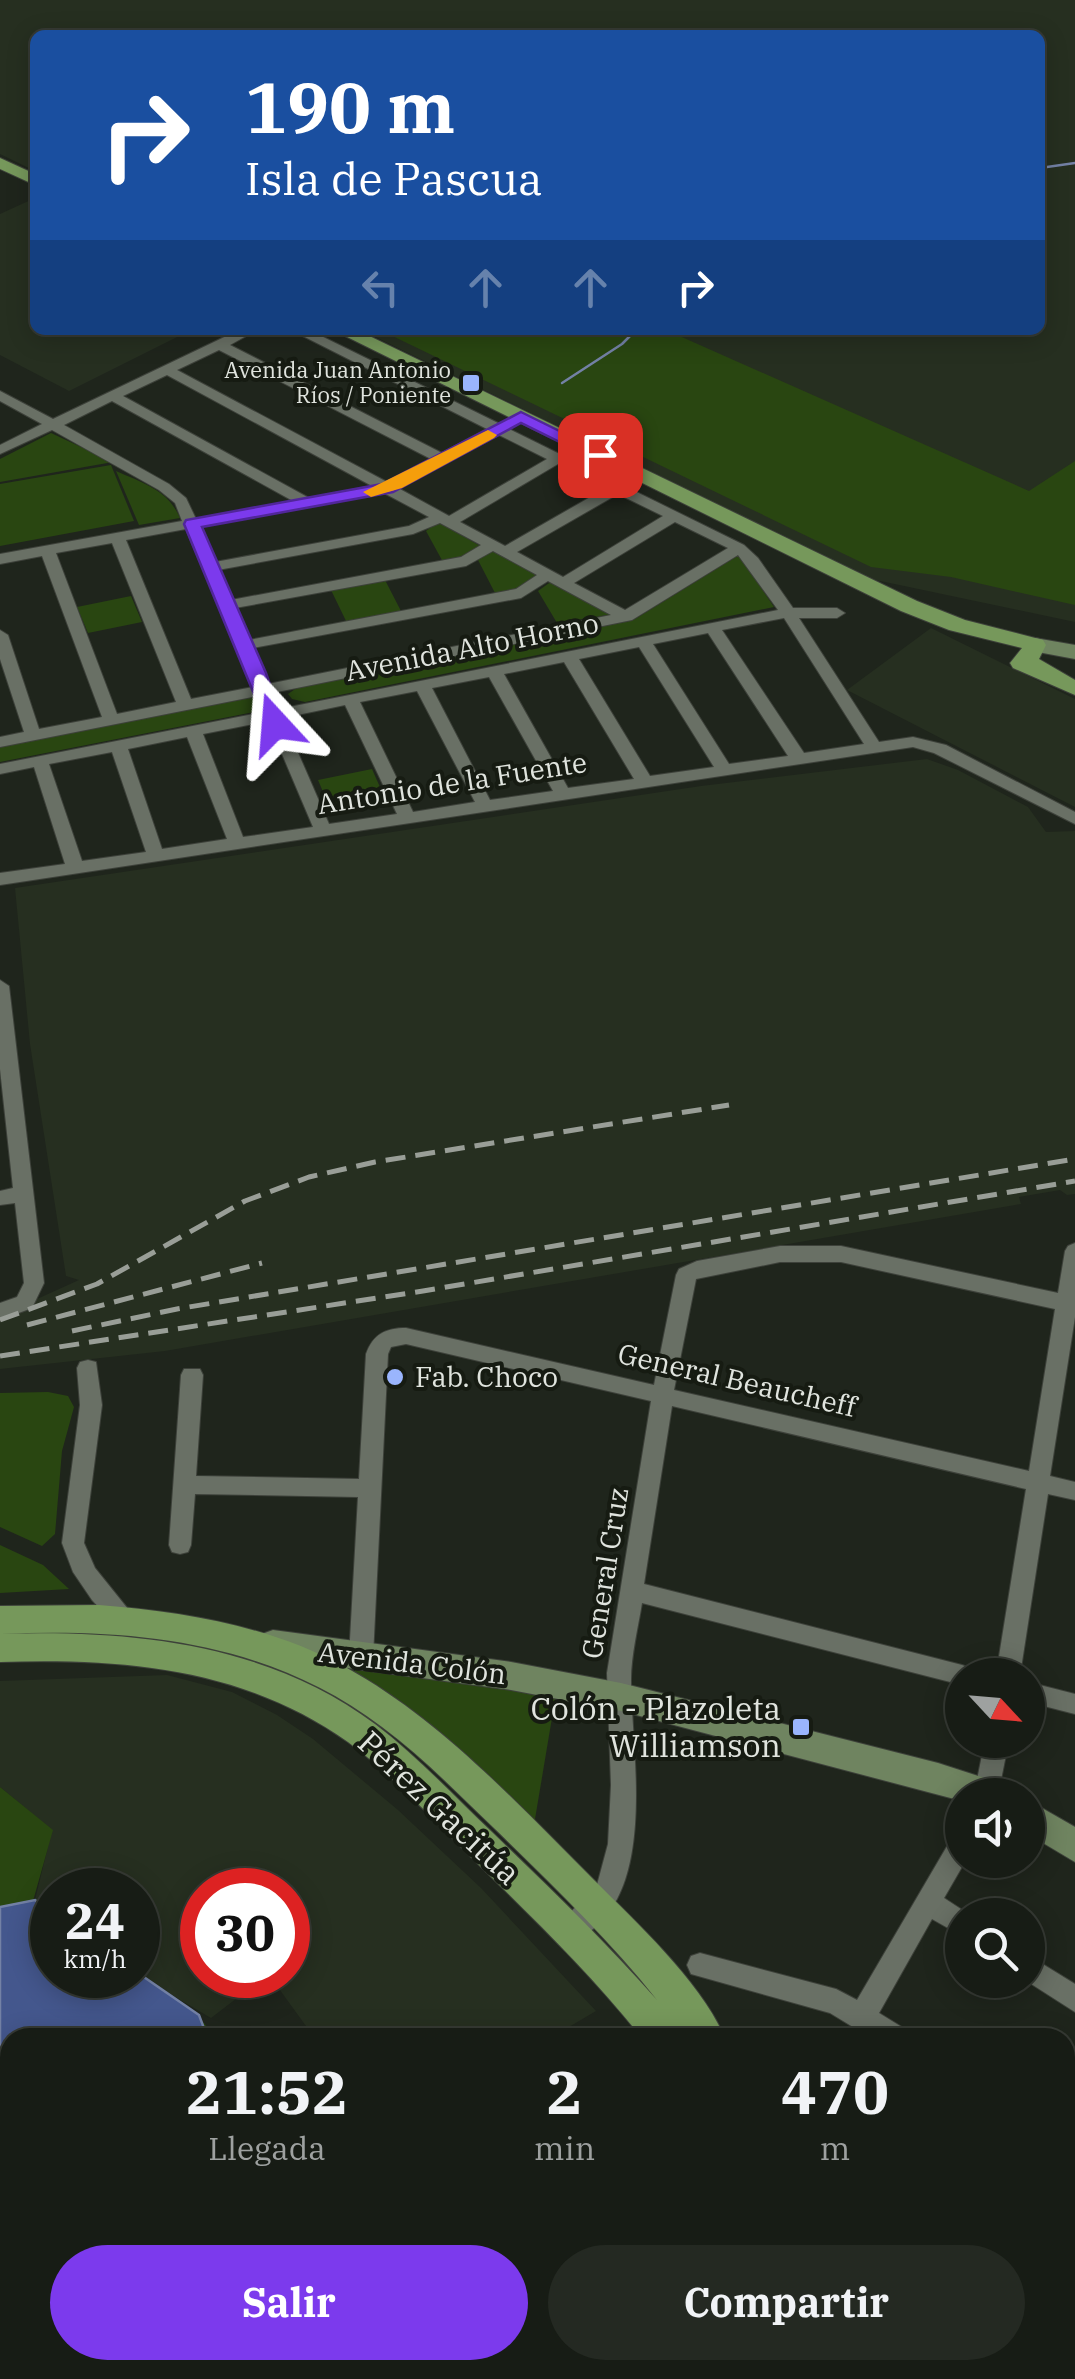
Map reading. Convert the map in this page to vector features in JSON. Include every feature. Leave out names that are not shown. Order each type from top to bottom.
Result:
[{"type":"main road","points":[[0,163],[30,178]]},
{"type":"main road","points":[[352,335],[1075,688]]},
{"type":"main road","points":[[909,606],[957,625],[1075,652]]},
{"type":"main road","points":[[1035,645],[1028,660],[1036,669]]},
{"type":"main road","name":"Avenida Colón","points":[[0,1620],[90,1604],[124,1619],[361,1657],[511,1676],[621,1697],[945,1783]]},
{"type":"main road","name":"Pérez Gacitúa","points":[[232,1637],[317,1668],[377,1703],[437,1753],[598,1906],[648,1960],[699,2028]]},
{"type":"main road","name":"Pérez Gacitúa","points":[[0,1648],[86,1646],[165,1652],[255,1675],[340,1718],[404,1770],[568,1930],[656,2028]]},
{"type":"main road","points":[[1045,1826],[1075,1846]]},
{"type":"street","points":[[0,450],[240,335]]},
{"type":"street","points":[[308,335],[739,548],[753,561],[874,747]]},
{"type":"street","points":[[220,345],[443,460]]},
{"type":"street","points":[[167,370],[626,617]]},
{"type":"street","points":[[113,396],[308,503]]},
{"type":"street","points":[[3,400],[171,491],[181,501],[323,830]]},
{"type":"street","points":[[0,559],[387,488],[521,417]]},
{"type":"street","points":[[210,566],[398,533],[443,520],[559,458]]},
{"type":"street","points":[[227,605],[466,561],[498,549],[618,487]]},
{"type":"street","points":[[563,584],[676,515]]},
{"type":"street","points":[[118,538],[186,706]]},
{"type":"street","name":"Avenida Alto Horno","points":[[0,742],[626,617],[739,548]]},
{"type":"street","points":[[47,550],[111,720]]},
{"type":"street","points":[[244,645],[518,594],[547,575]]},
{"type":"street","name":"Avenida Alto Horno","points":[[0,769],[786,613],[837,613]]},
{"type":"street","points":[[713,628],[798,758]]},
{"type":"street","points":[[0,635],[33,736]]},
{"type":"street","points":[[644,641],[724,770]]},
{"type":"street","points":[[569,656],[645,782]]},
{"type":"street","points":[[494,671],[563,794]]},
{"type":"street","points":[[422,685],[486,806]]},
{"type":"street","points":[[350,700],[408,818]]},
{"type":"street","points":[[193,730],[236,844]]},
{"type":"street","name":"Antonio de la Fuente","points":[[0,879],[912,742],[940,749],[1074,818]]},
{"type":"street","points":[[118,745],[156,856]]},
{"type":"street","points":[[40,761],[74,868]]},
{"type":"street","points":[[0,986],[6,1083],[34,1283],[21,1306],[0,1312]]},
{"type":"street","points":[[0,1198],[24,1194]]},
{"type":"street","points":[[1011,1658],[1071,1304],[1075,1251]]},
{"type":"street","name":"General Cruz","points":[[568,1930],[598,1906],[612,1882],[618,1859],[619,1672],[663,1392],[683,1282],[690,1271],[780,1254],[841,1254],[1071,1304]]},
{"type":"street","name":"General Beaucheff","points":[[370,1488],[377,1354],[385,1339],[406,1336],[663,1392],[1075,1491]]},
{"type":"street","points":[[88,1368],[92,1405],[72,1533],[90,1604]]},
{"type":"street","points":[[180,1545],[192,1375]]},
{"type":"street","points":[[184,1485],[370,1488],[361,1657]]},
{"type":"street","points":[[632,1591],[945,1671]]},
{"type":"street","points":[[1045,1696],[1075,1704]]},
{"type":"street","points":[[863,2015],[945,1875]]},
{"type":"street","points":[[930,1902],[945,1912]]},
{"type":"street","points":[[700,1966],[836,2002],[882,2028]]},
{"type":"street","points":[[1045,1979],[1075,1999]]},
{"type":"shaded area","points":[[0,0],[1075,0],[1075,622],[871,579],[371,335],[1045,335],[1045,30],[30,30],[30,169],[0,154]]},
{"type":"shaded area","points":[[30,200],[30,335],[181,335],[69,391],[0,355],[0,214]]},
{"type":"shaded area","points":[[931,628],[1075,699],[1075,807],[847,690]]},
{"type":"shaded area","points":[[927,759],[958,770],[1028,807],[1046,832],[1075,831],[1075,1194],[1067,1195],[1060,1190],[1019,1197],[1021,1204],[165,1351],[0,1369],[0,1310],[26,1304],[79,1280],[66,1276],[30,1044],[15,888],[701,786]]},
{"type":"shaded area","points":[[167,1675],[232,1692],[313,1739],[398,1810],[481,1888],[596,2011],[567,2028],[307,2028],[286,1998],[310,1998],[310,1868],[180,1868],[180,1998],[237,1998],[211,2018],[160,1988],[160,1868],[43,1868],[52,1830],[0,1787],[0,1681]]},
{"type":"green space","points":[[390,335],[677,335],[1029,491],[1075,461],[1075,605],[951,577],[871,567]]},
{"type":"green space","points":[[51,433],[113,462],[0,482],[0,459]]},
{"type":"green space","points":[[111,465],[134,521],[0,546],[0,484]]},
{"type":"green space","points":[[116,471],[162,494],[180,518],[139,525]]},
{"type":"green space","points":[[438,522],[482,547],[465,557],[443,562],[426,531]]},
{"type":"green space","points":[[491,550],[539,576],[517,589],[495,593],[478,560]]},
{"type":"green space","points":[[739,555],[774,607],[305,702],[288,694],[301,685],[635,619]]},
{"type":"green space","points":[[385,580],[402,613],[347,623],[331,590]]},
{"type":"green space","points":[[552,581],[614,614],[557,623],[538,591]]},
{"type":"green space","points":[[131,596],[142,622],[88,633],[77,607]]},
{"type":"green space","points":[[253,696],[262,705],[254,712],[0,762],[0,745]]},
{"type":"green space","points":[[372,769],[383,794],[329,806],[318,780]]},
{"type":"green space","points":[[48,1392],[68,1396],[74,1407],[62,1451],[55,1534],[42,1546],[0,1527],[0,1393]]},
{"type":"green space","points":[[0,1545],[43,1565],[69,1589],[0,1593]]},
{"type":"green space","points":[[357,1667],[556,1694],[533,1831],[352,1675]]},
{"type":"green space","points":[[0,1787],[53,1830],[42,1868],[30,1868],[30,1998],[160,1998],[160,1992],[208,2028],[0,2028]]},
{"type":"water","points":[[30,1901],[30,1998],[160,1998],[160,1988],[199,2015],[204,2028],[0,2028],[0,1907]]},
{"type":"waterway","points":[[1045,167],[1075,163]]},
{"type":"waterway","points":[[562,383],[631,335]]},
{"type":"railway","points":[[0,1320],[97,1284],[245,1201],[309,1177],[375,1162],[729,1105]]},
{"type":"railway","points":[[72,1331],[177,1309],[1075,1159]]},
{"type":"railway","points":[[0,1356],[423,1291],[1075,1181]]},
{"type":"railway","points":[[27,1325],[262,1263]]},
{"type":"slow traffic","points":[[371,492],[396,485],[488,435]]},
{"type":"place","name":"Avenida Juan Antonio Ríos / Poniente","points":[[471,383]]},
{"type":"place","name":"Fab. Choco","points":[[395,1377]]},
{"type":"place","name":"Colón - Plazoleta Williamson","points":[[801,1727]]},
{"type":"route","points":[[275,724],[192,524],[387,488],[521,417],[600,455]]}]
